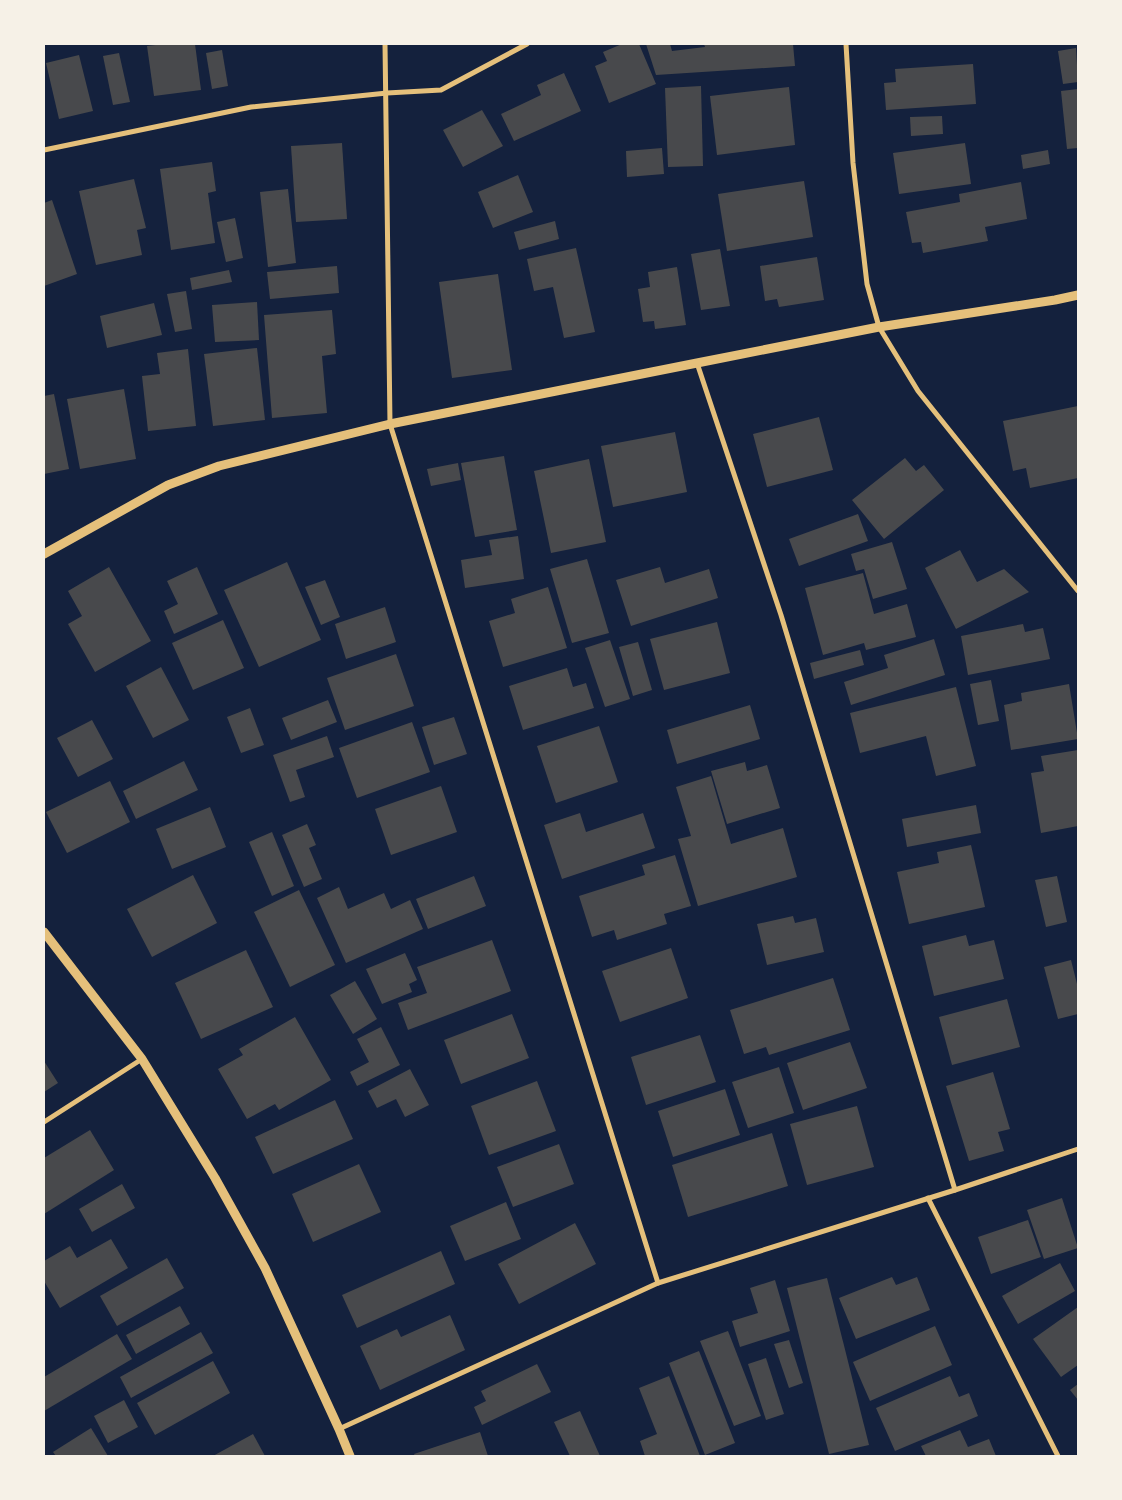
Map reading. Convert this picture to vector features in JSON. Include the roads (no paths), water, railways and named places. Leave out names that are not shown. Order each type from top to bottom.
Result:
[{"type":"street","points":[[385,44],[390,424],[658,1283]]},
{"type":"street","points":[[44,150],[251,107],[387,93],[441,90],[527,44]]},
{"type":"street","points":[[846,44],[853,163],[864,266],[879,327],[918,391],[1078,592]]},
{"type":"street","points":[[44,554],[168,485],[219,466],[390,424],[697,362],[879,327],[1078,295]]},
{"type":"street","points":[[697,362],[782,615],[955,1190]]},
{"type":"street","points":[[44,932],[142,1059],[215,1178],[265,1268],[350,1456]]},
{"type":"street","points":[[44,1122],[142,1059]]},
{"type":"street","points":[[339,1429],[658,1283],[955,1190],[1078,1149]]},
{"type":"street","points":[[928,1198],[1058,1456]]}]
